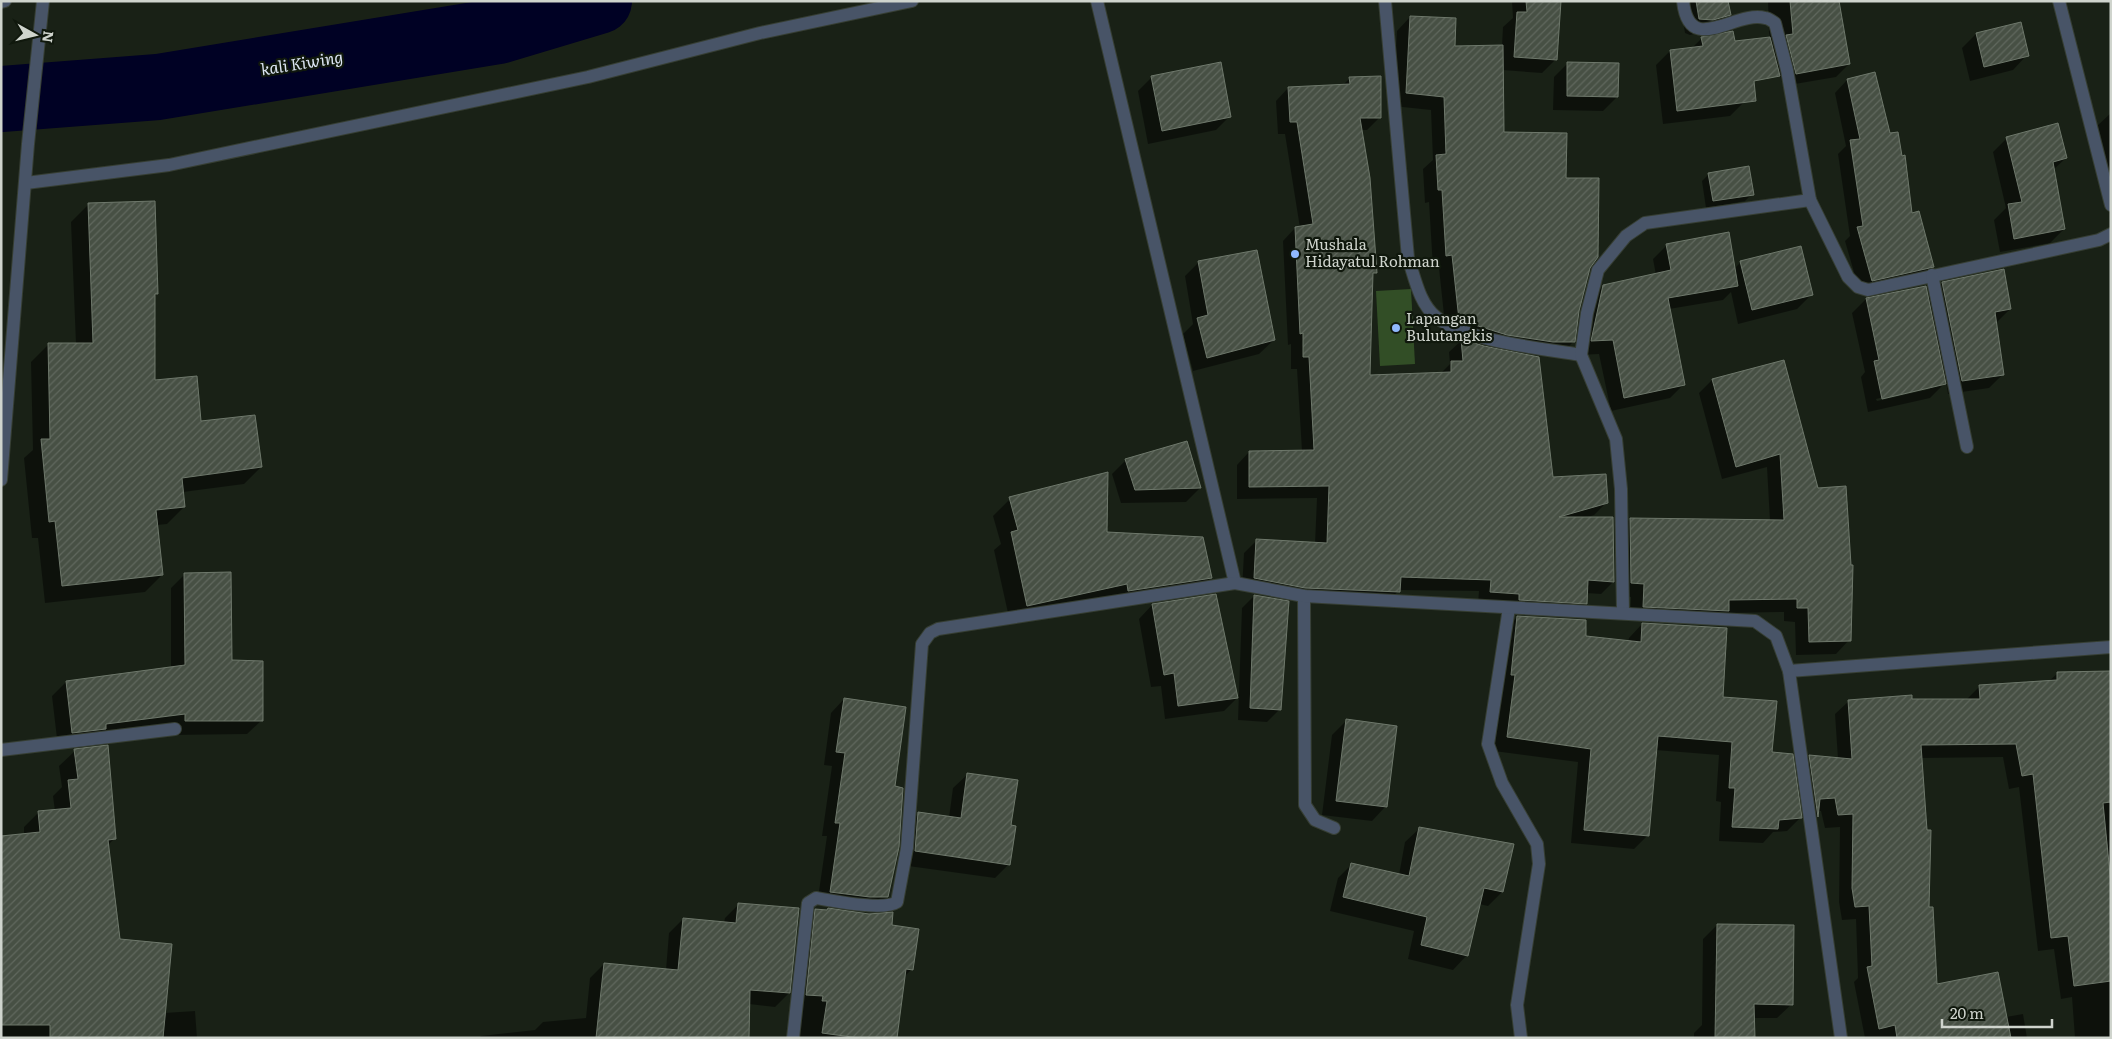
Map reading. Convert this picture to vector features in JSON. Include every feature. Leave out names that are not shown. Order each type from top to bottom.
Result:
[{"type":"street","points":[[1,480],[28,144],[43,1]]},
{"type":"street","points":[[26,183],[170,165],[588,76],[760,33],[912,1]]},
{"type":"street","points":[[1096,1],[1235,583]]},
{"type":"street","points":[[1385,1],[1408,258],[1421,297],[1436,316],[1477,336],[1581,355]]},
{"type":"street","points":[[1683,1],[1688,22],[1697,29],[1706,30],[1754,17],[1765,18],[1775,23],[1787,70],[1810,200],[1848,277],[1858,287],[1868,290],[2099,240],[2111,234]]},
{"type":"street","points":[[2059,1],[2111,205]]},
{"type":"street","points":[[1623,613],[1622,489],[1616,439],[1581,355],[1587,313],[1598,270],[1626,236],[1645,223],[1810,200]]},
{"type":"street","points":[[1932,275],[1966,447]]},
{"type":"street","points":[[793,1038],[808,903],[816,898],[878,905],[893,905],[897,902],[907,848],[922,644],[930,633],[938,629],[1235,583],[1304,596],[1755,621],[1776,636],[1789,671],[1841,1038]]},
{"type":"street","points":[[1304,596],[1305,805],[1315,820],[1334,828]]},
{"type":"street","points":[[1509,608],[1488,744],[1502,782],[1537,844],[1538,851],[1539,864],[1517,1005],[1521,1038]]},
{"type":"street","points":[[1789,671],[2111,648]]},
{"type":"street","points":[[1,750],[175,729]]},
{"type":"green space","name":"Lapangan Bulutangkis","points":[[1411,289],[1415,364],[1380,366],[1376,291]]},
{"type":"building","points":[[1526,1],[1561,1],[1557,60],[1514,57],[1517,12],[1527,12]]},
{"type":"building","points":[[1696,1],[1728,1],[1731,15],[1713,20],[1699,19]]},
{"type":"building","points":[[1790,1],[1839,1],[1850,64],[1796,74],[1786,35],[1793,34]]},
{"type":"building","points":[[1410,16],[1456,18],[1455,46],[1503,45],[1504,132],[1567,133],[1566,178],[1599,178],[1598,257],[1590,268],[1579,311],[1575,342],[1553,342],[1507,335],[1459,320],[1452,255],[1446,256],[1442,190],[1438,190],[1436,155],[1446,154],[1444,97],[1406,93]]},
{"type":"building","points":[[2021,22],[2029,56],[1984,67],[1976,33]]},
{"type":"building","points":[[1733,31],[1735,41],[1770,37],[1780,76],[1754,81],[1756,101],[1677,111],[1670,50],[1703,46],[1701,37]]},
{"type":"building","points":[[1221,62],[1231,117],[1162,131],[1151,76]]},
{"type":"building","points":[[1567,62],[1619,63],[1618,97],[1567,96]]},
{"type":"building","points":[[1875,72],[1890,133],[1898,132],[1902,156],[1905,155],[1912,213],[1919,211],[1934,267],[1872,281],[1857,227],[1863,226],[1850,140],[1860,139],[1847,79]]},
{"type":"building","points":[[1381,76],[1381,118],[1360,118],[1370,178],[1377,273],[1373,273],[1370,375],[1451,372],[1451,361],[1463,361],[1461,339],[1484,346],[1539,357],[1553,477],[1606,474],[1608,503],[1559,517],[1613,517],[1614,582],[1588,580],[1587,604],[1519,600],[1519,594],[1490,592],[1491,580],[1401,577],[1400,592],[1305,588],[1254,578],[1256,539],[1327,543],[1329,486],[1249,487],[1249,451],[1314,450],[1309,357],[1303,357],[1303,333],[1300,334],[1295,227],[1313,224],[1297,122],[1290,122],[1288,87],[1350,84],[1349,77]]},
{"type":"building","points":[[2058,123],[2067,158],[2053,162],[2065,229],[2014,239],[2008,204],[2022,202],[2006,137]]},
{"type":"building","points":[[1749,166],[1754,195],[1713,201],[1708,173]]},
{"type":"building","points":[[155,201],[158,294],[155,294],[155,380],[197,376],[201,421],[255,415],[262,467],[182,478],[185,507],[156,510],[163,575],[62,586],[55,521],[49,522],[41,439],[50,439],[48,343],[93,343],[88,203]]},
{"type":"building","points":[[1729,232],[1738,286],[1668,298],[1685,385],[1624,398],[1613,340],[1591,341],[1603,285],[1671,270],[1666,244]]},
{"type":"building","points":[[1801,246],[1813,295],[1752,310],[1740,261]]},
{"type":"building","points":[[1257,250],[1275,340],[1207,358],[1197,318],[1208,315],[1198,261]]},
{"type":"building","points":[[2004,269],[2011,309],[1995,312],[2004,375],[1962,381],[1942,282]]},
{"type":"building","points":[[1926,286],[1946,384],[1882,399],[1874,361],[1879,360],[1866,298]]},
{"type":"building","points":[[1784,360],[1818,488],[1846,486],[1851,565],[1853,565],[1851,641],[1809,642],[1808,608],[1797,608],[1797,599],[1729,600],[1729,611],[1643,607],[1644,584],[1631,583],[1630,518],[1784,520],[1780,454],[1736,467],[1712,379]]},
{"type":"building","points":[[1187,441],[1201,488],[1135,490],[1125,459]]},
{"type":"building","points":[[1108,472],[1107,532],[1203,537],[1212,578],[1128,591],[1127,584],[1027,606],[1011,532],[1018,530],[1009,497]]},
{"type":"building","points":[[231,572],[232,660],[263,661],[263,721],[185,721],[185,714],[106,724],[106,729],[72,733],[66,681],[185,665],[184,573]]},
{"type":"building","points":[[1216,594],[1238,698],[1178,706],[1174,673],[1164,675],[1152,604]]},
{"type":"building","points":[[1254,595],[1289,601],[1281,710],[1250,708]]},
{"type":"building","points":[[1517,616],[1586,620],[1586,636],[1641,642],[1642,623],[1727,628],[1723,697],[1777,701],[1772,752],[1793,754],[1802,818],[1779,820],[1778,829],[1732,827],[1735,788],[1729,788],[1732,742],[1658,736],[1649,836],[1584,830],[1591,749],[1507,737],[1515,675],[1511,675]]},
{"type":"building","points":[[2111,671],[2111,802],[2103,803],[2111,884],[2111,981],[2074,986],[2068,936],[2051,938],[2033,774],[2022,776],[2016,744],[1921,745],[1927,830],[1931,830],[1929,907],[1933,907],[1937,984],[1998,972],[2011,1038],[1897,1038],[1895,1025],[1879,1029],[1867,967],[1872,966],[1869,906],[1855,907],[1852,888],[1853,814],[1838,815],[1835,798],[1820,799],[1818,817],[1809,755],[1852,759],[1848,700],[1912,695],[1912,699],[1980,699],[1979,685],[2057,680],[2057,672]]},
{"type":"building","points":[[844,698],[906,707],[895,786],[903,788],[899,847],[888,897],[870,897],[830,892],[840,823],[835,823],[845,753],[836,752]]},
{"type":"building","points":[[1346,719],[1397,726],[1387,807],[1336,801]]},
{"type":"building","points":[[108,745],[116,839],[108,840],[120,939],[172,944],[163,1038],[50,1038],[50,1025],[1,1025],[1,836],[40,832],[38,811],[71,808],[68,780],[78,779],[74,749]]},
{"type":"building","points":[[967,773],[1018,780],[1011,825],[1016,826],[1010,865],[915,851],[918,812],[961,818]]},
{"type":"building","points":[[1419,827],[1514,844],[1503,892],[1484,888],[1468,956],[1421,945],[1427,917],[1343,897],[1351,863],[1409,876]]},
{"type":"building","points":[[738,903],[799,908],[790,993],[750,990],[749,1038],[596,1038],[604,963],[678,970],[683,918],[736,923]]},
{"type":"building","points":[[828,908],[869,914],[893,912],[892,925],[919,929],[913,970],[906,969],[897,1038],[859,1038],[822,1033],[827,1001],[822,1001],[823,996],[806,995],[815,909],[827,910]]},
{"type":"building","points":[[1717,924],[1794,925],[1793,1005],[1754,1004],[1755,1038],[1715,1038]]},
{"type":"waterway","name":"kali Kiwing","points":[[1,99],[158,87],[499,31],[599,1]]},
{"type":"place","name":"Mushala Hidayatul Rohman","points":[[1295,254]]},
{"type":"place","name":"Lapangan Bulutangkis","points":[[1396,328]]}]
